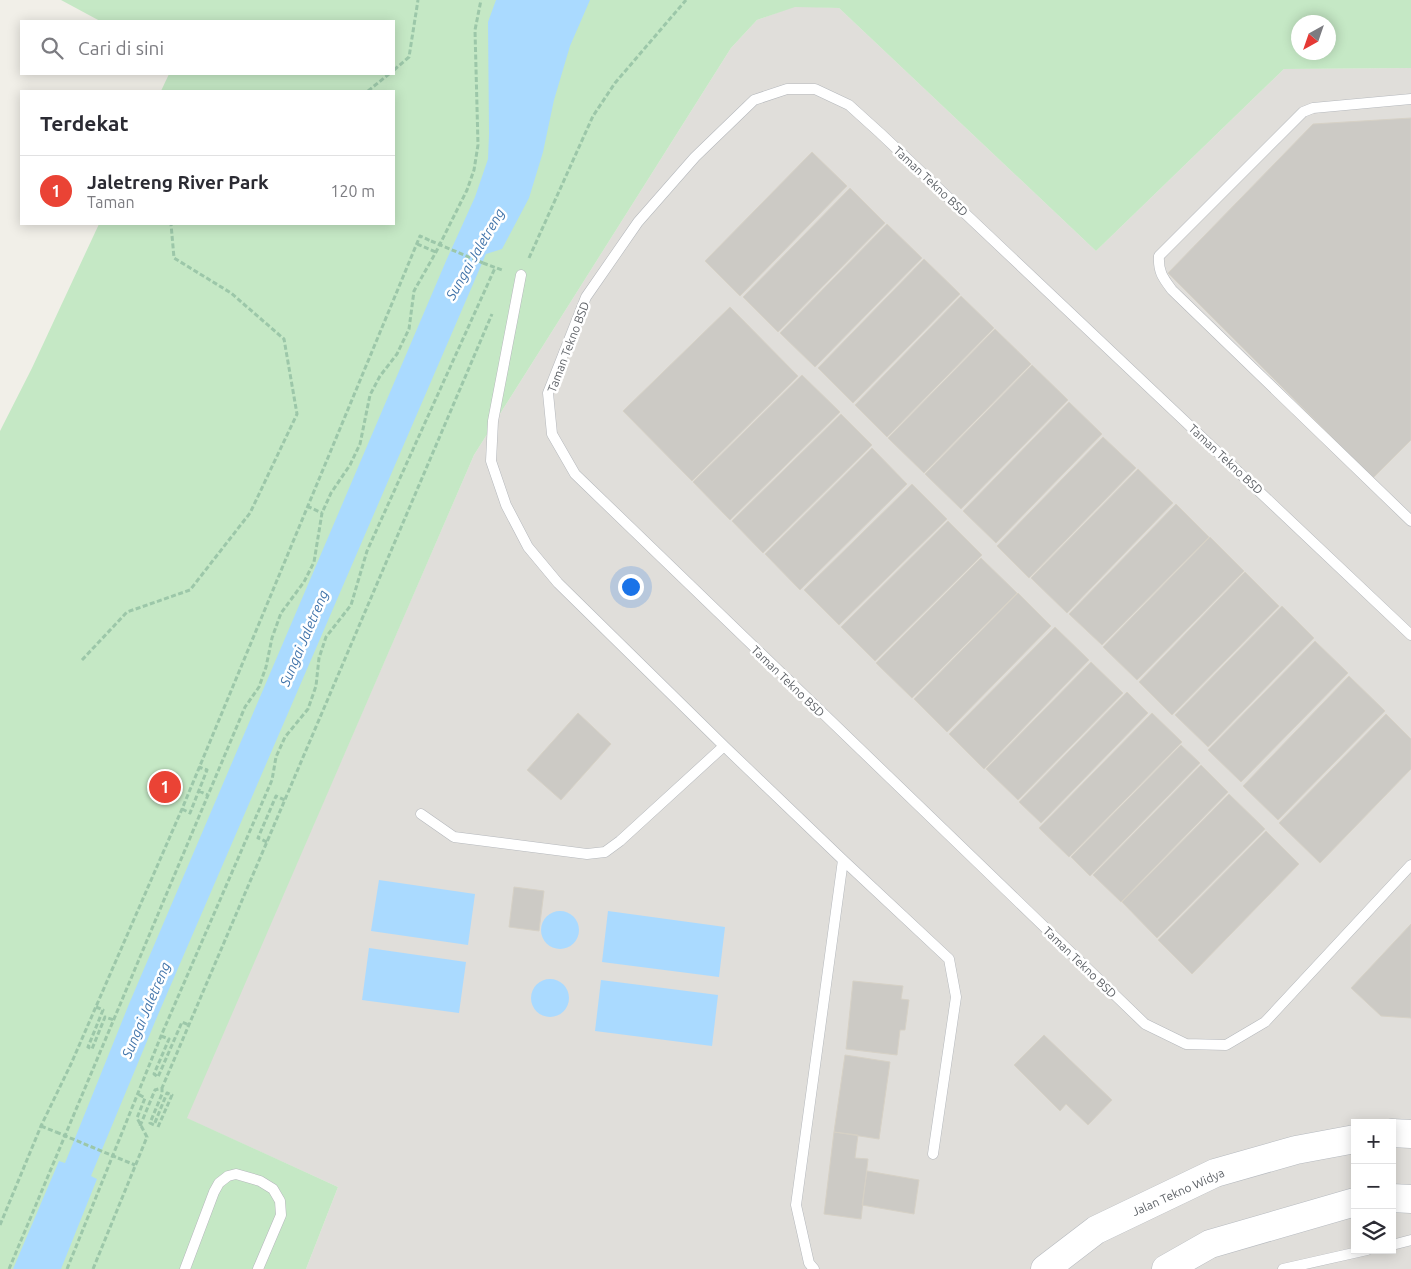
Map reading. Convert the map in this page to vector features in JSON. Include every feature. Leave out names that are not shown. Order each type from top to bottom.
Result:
[{"type":"main road","points":[[1396,1134],[1411,1134]]},
{"type":"main road","name":"Jalan Tekno Widya","points":[[1045,1269],[1096,1230],[1215,1173],[1296,1150],[1351,1140]]},
{"type":"main road","points":[[1396,1198],[1411,1199]]},
{"type":"main road","points":[[1166,1269],[1210,1244],[1351,1203]]},
{"type":"lane","name":"Taman Tekno BSD","points":[[1411,634],[880,133],[849,105],[815,89],[786,89],[754,100],[688,164],[638,222],[586,297],[548,392],[552,434],[574,474],[1145,1024],[1186,1044],[1226,1045],[1265,1022],[1411,865]]},
{"type":"lane","points":[[1411,99],[1313,108],[1302,112],[1158,256],[1158,267],[1172,290],[1411,520]]},
{"type":"lane","points":[[521,275],[493,421],[491,461],[506,505],[528,547],[558,583],[842,860],[950,959],[956,997],[933,1154]]},
{"type":"lane","points":[[422,814],[454,837],[587,854],[605,852],[620,841],[724,746]]},
{"type":"lane","points":[[814,1269],[809,1263],[796,1205],[842,860]]},
{"type":"lane","points":[[184,1269],[214,1192],[223,1179],[236,1174],[260,1181],[273,1189],[280,1201],[281,1215],[258,1269]]},
{"type":"lane","points":[[1396,1244],[1411,1240]]},
{"type":"lane","points":[[1282,1269],[1351,1254]]},
{"type":"path","points":[[395,69],[409,57],[418,0]]},
{"type":"path","points":[[9,1269],[245,707],[259,686],[266,668],[272,638],[281,613],[304,582],[314,562],[322,513],[360,444],[370,395],[380,376],[397,354],[409,329],[414,291],[467,190],[474,170],[478,145],[475,30],[481,0]]},
{"type":"path","points":[[0,1225],[41,1126],[72,1064],[182,809],[420,236],[483,263],[521,275],[593,116],[615,83],[686,0]]},
{"type":"path","points":[[369,90],[388,75]]},
{"type":"path","points":[[82,660],[127,612],[190,590],[250,513],[296,414],[284,339],[231,293],[174,258],[171,225]]},
{"type":"path","points":[[417,244],[436,252]]},
{"type":"path","points":[[67,1269],[161,1036],[272,780],[276,757],[285,738],[308,709],[316,686],[319,658],[326,637],[351,605],[367,551],[496,268]]},
{"type":"path","points":[[158,1127],[172,1095],[167,1093],[154,1125],[150,1123],[162,1094],[162,1088],[495,308]]},
{"type":"path","points":[[307,506],[322,513]]},
{"type":"path","points":[[182,809],[190,813],[208,770],[199,767]]},
{"type":"path","points":[[199,791],[208,795]]},
{"type":"path","points":[[267,842],[258,838],[266,817],[276,796],[285,800]]},
{"type":"path","points":[[258,813],[266,817]]},
{"type":"path","points":[[96,1007],[103,1010],[88,1048],[92,1049],[105,1016],[114,1020]]},
{"type":"path","points":[[161,1036],[170,1039],[154,1074],[158,1077],[182,1022],[189,1025]]},
{"type":"path","points":[[140,1126],[155,1090],[162,1088]]},
{"type":"path","points":[[92,1269],[147,1137],[137,1118],[146,1098],[138,1094]]},
{"type":"path","points":[[41,1126],[135,1165]]},
{"type":"shaded area","points":[[795,6],[839,8],[1096,251],[1284,69],[1411,68],[1411,1269],[306,1269],[338,1187],[186,1118],[474,455],[731,48],[757,20]]},
{"type":"green space","points":[[61,0],[1411,0],[1411,68],[1284,69],[1096,251],[839,8],[795,7],[757,20],[731,48],[474,455],[187,1118],[338,1187],[306,1269],[0,1269],[0,431],[32,368],[99,225],[395,225],[395,90],[161,90],[169,75],[395,75],[395,20],[98,20]]},
{"type":"water","name":"Sungai Jaletreng","points":[[496,0],[590,0],[570,46],[554,100],[543,152],[529,198],[502,249],[486,254],[157,1017],[91,1176],[97,1179],[61,1269],[13,1269],[59,1161],[65,1163],[129,1004],[475,197],[488,159],[488,22]]},
{"type":"water","points":[[379,880],[475,894],[468,945],[371,931]]},
{"type":"water","points":[[560,911],[573,917],[579,930],[573,943],[560,949],[547,943],[541,930],[547,917]]},
{"type":"water","points":[[608,911],[725,927],[719,977],[602,962]]},
{"type":"water","points":[[369,948],[466,962],[459,1013],[362,1000]]},
{"type":"water","points":[[550,979],[563,985],[569,998],[563,1011],[550,1017],[537,1011],[531,998],[537,985]]},
{"type":"water","points":[[601,980],[718,995],[712,1046],[595,1031]]},
{"type":"building","points":[[1411,118],[1411,440],[1373,478],[1168,273],[1313,124]]},
{"type":"building","points":[[812,152],[847,186],[740,296],[705,261]]},
{"type":"building","points":[[850,188],[885,223],[778,332],[743,297]]},
{"type":"building","points":[[887,224],[922,258],[815,367],[780,333]]},
{"type":"building","points":[[924,259],[960,294],[853,403],[818,368]]},
{"type":"building","points":[[961,296],[994,328],[887,437],[855,405]]},
{"type":"building","points":[[730,307],[798,376],[692,481],[623,411]]},
{"type":"building","points":[[995,329],[1031,364],[924,473],[888,438]]},
{"type":"building","points":[[1032,365],[1068,400],[961,509],[925,474]]},
{"type":"building","points":[[802,375],[840,412],[730,520],[693,482]]},
{"type":"building","points":[[1069,402],[1102,434],[996,543],[963,511]]},
{"type":"building","points":[[841,414],[872,445],[763,553],[732,521]]},
{"type":"building","points":[[1103,437],[1136,468],[1029,578],[997,546]]},
{"type":"building","points":[[872,448],[907,484],[800,590],[765,554]]},
{"type":"building","points":[[1138,469],[1173,503],[1067,613],[1031,578]]},
{"type":"building","points":[[912,484],[947,519],[839,625],[804,590]]},
{"type":"building","points":[[1176,504],[1209,537],[1102,645],[1069,614]]},
{"type":"building","points":[[948,521],[982,555],[875,661],[841,627]]},
{"type":"building","points":[[1210,537],[1244,571],[1137,680],[1103,647]]},
{"type":"building","points":[[981,558],[1017,593],[912,698],[876,663]]},
{"type":"building","points":[[1245,572],[1279,606],[1172,715],[1139,682]]},
{"type":"building","points":[[1018,593],[1051,626],[947,732],[914,699]]},
{"type":"building","points":[[1282,606],[1314,638],[1208,747],[1175,715]]},
{"type":"building","points":[[1055,627],[1089,660],[984,769],[949,734]]},
{"type":"building","points":[[1315,641],[1348,673],[1241,782],[1208,750]]},
{"type":"building","points":[[1091,662],[1123,693],[1018,800],[986,769]]},
{"type":"building","points":[[1349,676],[1385,711],[1278,820],[1243,786]]},
{"type":"building","points":[[1127,692],[1148,713],[1041,823],[1019,802]]},
{"type":"building","points":[[578,713],[611,744],[561,800],[527,770]]},
{"type":"building","points":[[1152,713],[1182,742],[1069,857],[1039,828]]},
{"type":"building","points":[[1386,714],[1411,739],[1411,769],[1320,863],[1279,823]]},
{"type":"building","points":[[1181,745],[1200,763],[1090,876],[1071,857]]},
{"type":"building","points":[[1201,765],[1228,792],[1121,902],[1093,875]]},
{"type":"building","points":[[1229,794],[1265,829],[1157,938],[1122,902]]},
{"type":"building","points":[[1266,831],[1299,864],[1192,974],[1158,940]]},
{"type":"building","points":[[514,887],[544,891],[539,931],[509,927]]},
{"type":"building","points":[[1411,924],[1411,1018],[1381,1016],[1351,988]]},
{"type":"building","points":[[853,981],[903,986],[901,999],[909,1000],[905,1030],[900,1030],[897,1055],[846,1049]]},
{"type":"building","points":[[1044,1035],[1112,1100],[1088,1125],[1066,1104],[1060,1111],[1014,1065]]},
{"type":"building","points":[[845,1055],[890,1062],[879,1139],[834,1132]]},
{"type":"building","points":[[834,1132],[858,1135],[855,1158],[868,1159],[861,1219],[824,1214]]},
{"type":"building","points":[[867,1171],[919,1180],[914,1214],[862,1205]]},
{"type":"place","name":"Jaletreng River Park","points":[[165,787]]}]
